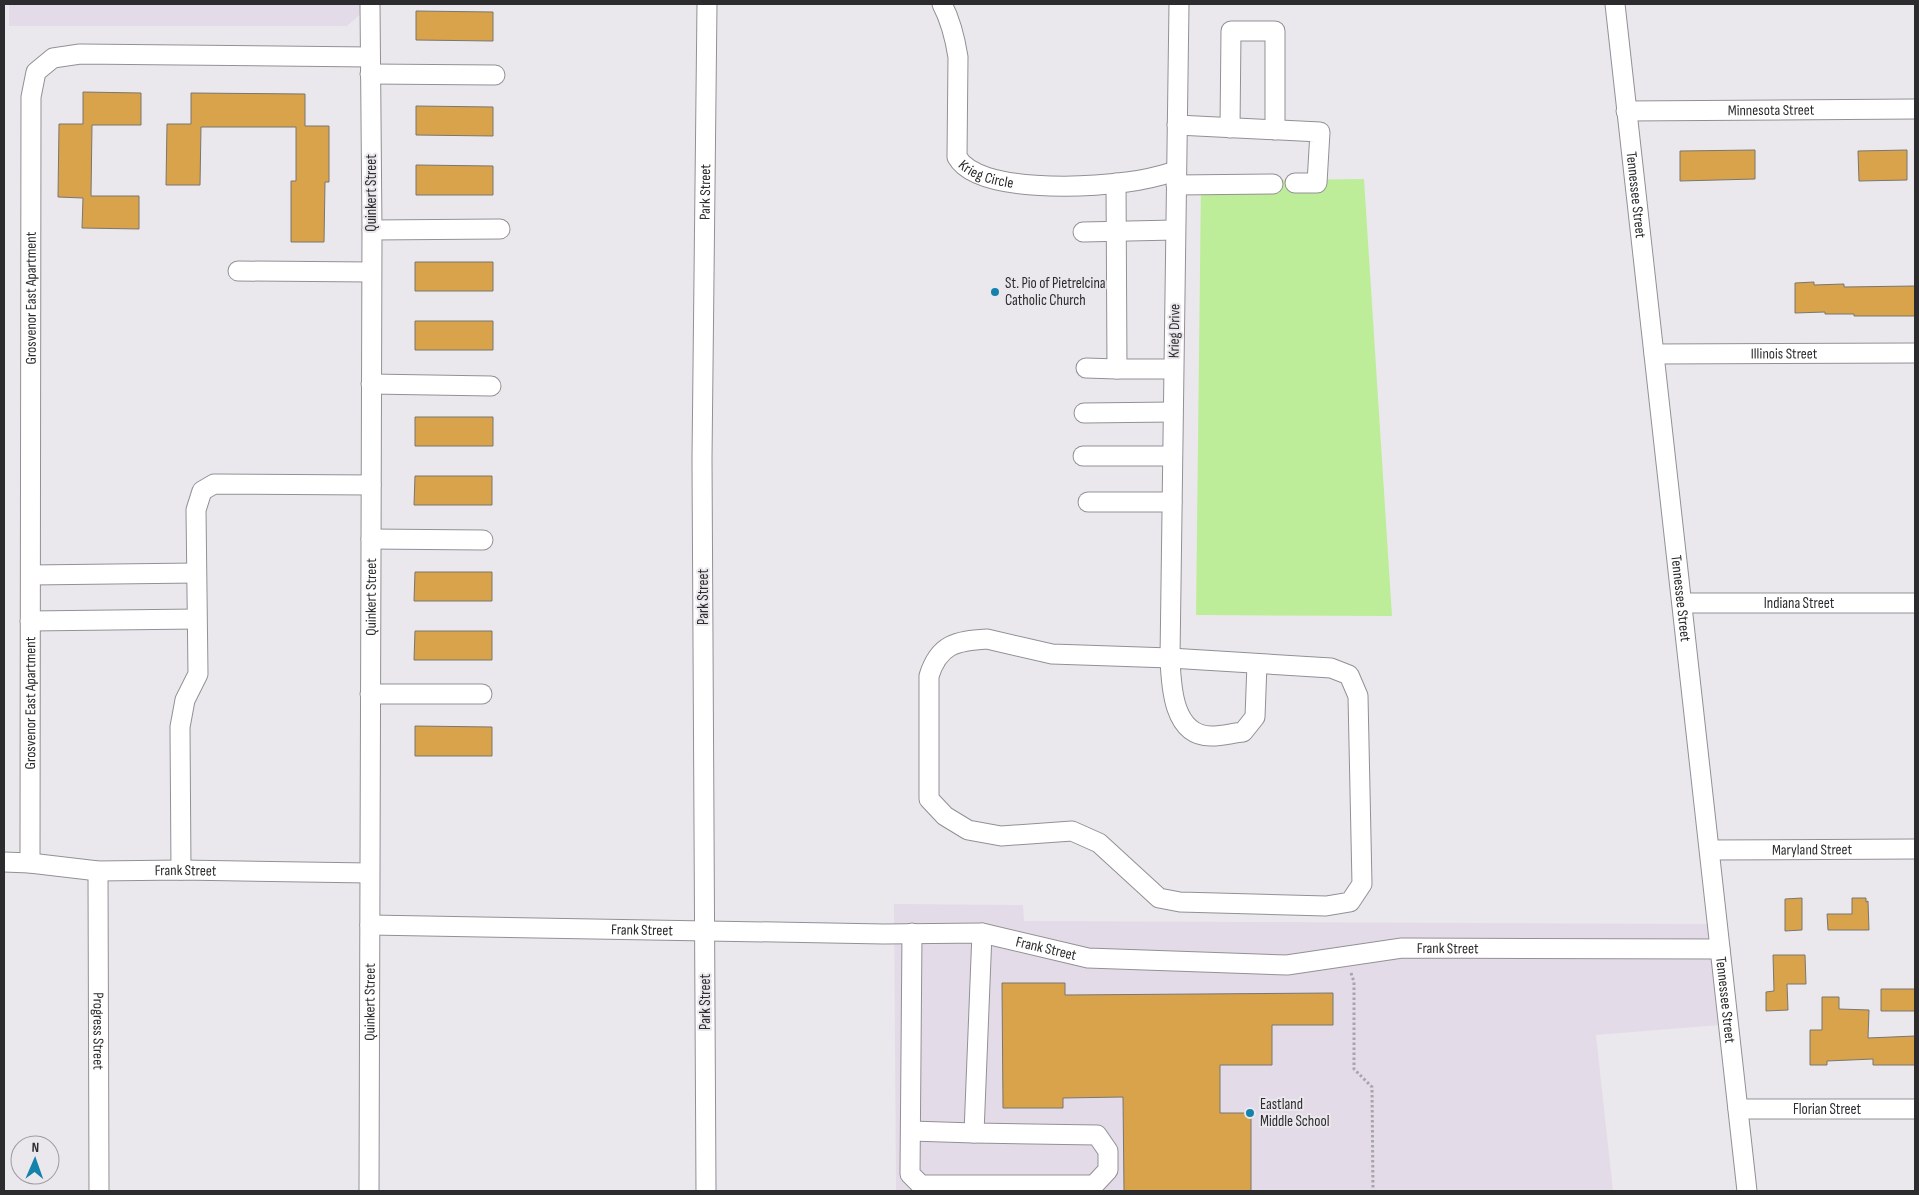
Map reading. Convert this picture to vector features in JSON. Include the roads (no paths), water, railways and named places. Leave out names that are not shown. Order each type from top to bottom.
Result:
[{"type":"street","name":"Quinkert Street","points":[[370,4],[372,230],[370,272],[370,1191]]},
{"type":"street","name":"Park Street","points":[[706,1191],[702,449],[707,4]]},
{"type":"street","name":"Krieg Circle","points":[[942,4],[952,27],[958,57],[957,157],[962,165],[970,171],[985,177],[1032,186],[1091,186],[1151,178],[1273,184]]},
{"type":"street","name":"Krieg Drive","points":[[1179,4],[1170,658],[1172,688],[1179,715],[1192,731],[1210,736],[1243,732],[1256,717],[1256,664]]},
{"type":"street","name":"Tennessee Street","points":[[1614,4],[1748,1191]]},
{"type":"street","points":[[1230,128],[1231,31],[1275,31],[1275,130]]},
{"type":"street","name":"Grosvenor East Apartment","points":[[30,863],[31,97],[36,72],[53,58],[80,54],[370,66],[495,75]]},
{"type":"street","name":"Minnesota Street","points":[[1626,110],[1915,109]]},
{"type":"street","points":[[1177,125],[1320,132],[1317,183],[1295,183]]},
{"type":"street","points":[[1116,183],[1118,369]]},
{"type":"street","points":[[372,230],[500,229]]},
{"type":"street","points":[[1083,232],[1175,230]]},
{"type":"street","points":[[238,271],[370,272]]},
{"type":"street","name":"Illinois Street","points":[[1654,354],[1915,353]]},
{"type":"street","points":[[1086,368],[1173,370]]},
{"type":"street","points":[[371,384],[491,386]]},
{"type":"street","points":[[1084,413],[1173,412]]},
{"type":"street","points":[[1082,456],[1172,456]]},
{"type":"street","points":[[181,870],[180,727],[185,700],[198,674],[196,510],[202,491],[214,484],[371,485]]},
{"type":"street","points":[[1088,502],[1172,502]]},
{"type":"street","points":[[371,539],[484,540]]},
{"type":"street","points":[[31,575],[196,573]]},
{"type":"street","name":"Indiana Street","points":[[1683,603],[1915,603]]},
{"type":"street","points":[[30,621],[196,618]]},
{"type":"street","points":[[987,639],[1052,654],[1170,658],[1256,664],[1331,668],[1349,675],[1358,696],[1362,884],[1350,902],[1326,906],[1200,903],[1160,898],[1099,843],[1072,830],[1001,836],[968,830],[945,816],[929,800],[929,676],[933,662],[944,649],[963,640],[987,639]]},
{"type":"street","points":[[370,694],[482,694]]},
{"type":"street","name":"Maryland Street","points":[[1710,850],[1915,849]]},
{"type":"street","name":"Frank Street","points":[[4,862],[30,863],[98,872],[181,870],[369,872]]},
{"type":"street","name":"Progress Street","points":[[98,872],[99,1191]]},
{"type":"street","name":"Frank Street","points":[[370,925],[982,934],[1088,958],[1287,965],[1346,958],[1402,948],[1720,950]]},
{"type":"street","points":[[911,1131],[1097,1135],[1108,1151],[1108,1170],[1094,1185],[921,1185],[910,1174],[912,934]]},
{"type":"street","points":[[974,1133],[982,934]]},
{"type":"street","name":"Florian Street","points":[[1738,1109],[1915,1109]]},
{"type":"place","name":"St. Pio of Pietrelcina Catholic Church","points":[[995,292]]},
{"type":"place","name":"Eastland Middle School","points":[[1250,1113]]}]
